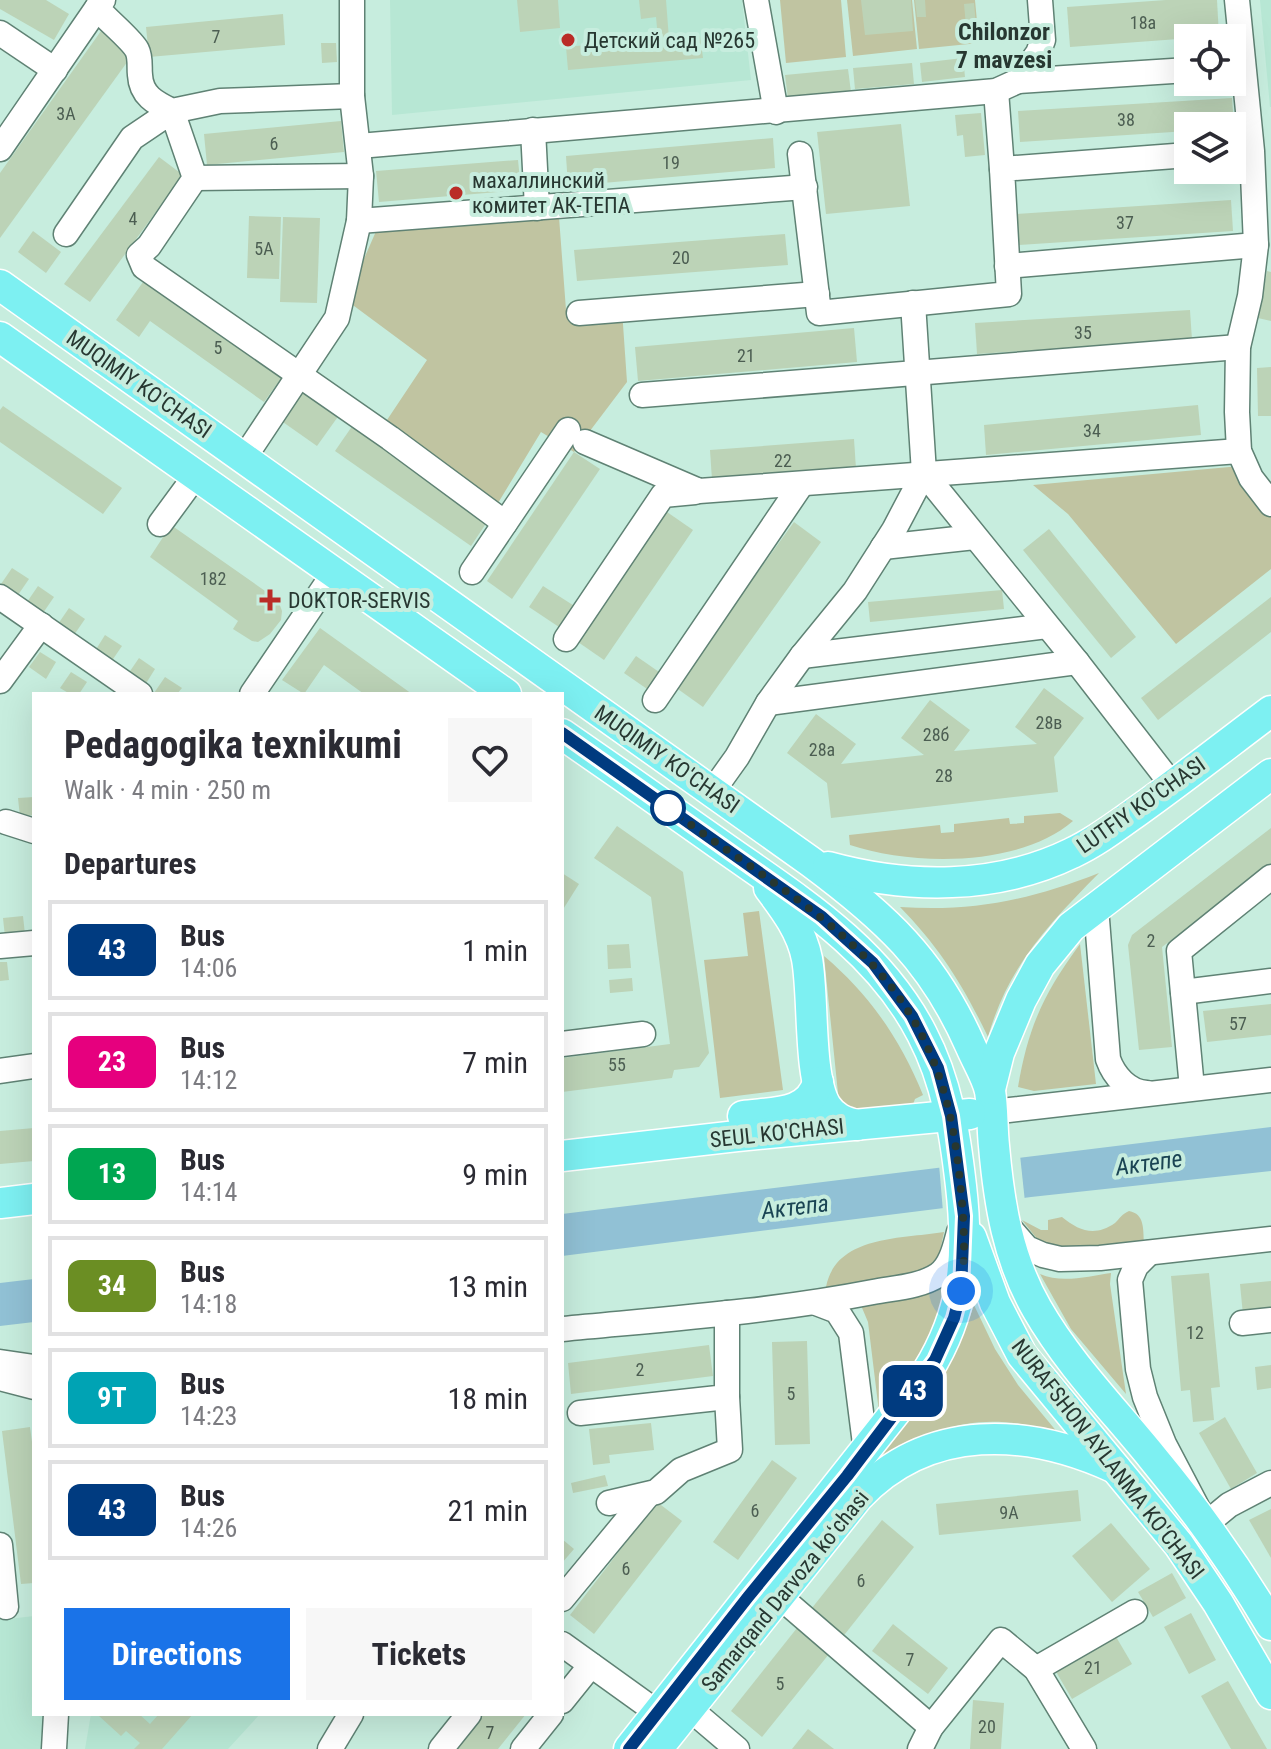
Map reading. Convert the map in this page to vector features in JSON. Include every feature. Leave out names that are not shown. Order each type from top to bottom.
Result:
[{"type":"main road","name":"MUQIMIY KO'CHASI","points":[[1,288],[866,903],[899,933],[929,971],[959,1021],[991,1101],[994,1148]]},
{"type":"main road","name":"MUQIMIY KO'CHASI","points":[[0,337],[499,692]]},
{"type":"main road","points":[[308,555],[304,543],[310,529],[321,522],[335,523]]},
{"type":"main road","name":"LUTFIY KO'CHASI","points":[[811,862],[856,874],[907,882],[1005,877],[1076,852],[1173,786],[1271,711]]},
{"type":"main road","name":"MUQIMIY KO'CHASI","points":[[564,735],[840,932],[886,979],[923,1034],[938,1068],[951,1116],[964,1216]]},
{"type":"main road","points":[[991,1101],[1003,1044],[1030,982],[1061,938],[1096,907],[1271,774]]},
{"type":"main road","points":[[749,865],[785,910],[803,946],[807,959],[818,1082],[823,1098],[830,1111],[842,1121],[857,1125]]},
{"type":"main road","points":[[564,1137],[792,1110],[809,1101],[818,1082]]},
{"type":"main road","name":"SEUL KO'CHASI","points":[[564,1156],[951,1116],[991,1101]]},
{"type":"main road","name":"NURAFSHON AYLANMA KO'CHASI","points":[[994,1148],[1001,1212],[1020,1272],[1038,1311],[1086,1378],[1206,1524],[1271,1625]]},
{"type":"main road","points":[[0,1203],[32,1199]]},
{"type":"main road","name":"NURAFSHON AYLANMA KO'CHASI","points":[[964,1216],[985,1279],[1022,1355],[1179,1545],[1218,1603],[1271,1694]]},
{"type":"main road","name":"Samarqand Darvoza koʻchasi","points":[[629,1749],[927,1372],[949,1332],[963,1278],[964,1216]]},
{"type":"main road","points":[[0,1221],[32,1217]]},
{"type":"main road","name":"Samarqand Darvoza koʻchasi","points":[[657,1749],[866,1489],[900,1464],[932,1449],[970,1440],[1009,1438],[1076,1451],[1115,1468]]},
{"type":"street","points":[[244,458],[337,318],[359,221],[361,176],[352,96],[352,0]]},
{"type":"street","points":[[756,0],[776,112]]},
{"type":"street","points":[[800,154],[819,313],[1009,294],[1002,169],[1007,86],[1038,53],[1043,40],[1040,0]]},
{"type":"street","points":[[1237,0],[1237,24]]},
{"type":"street","points":[[0,149],[100,4],[111,25],[136,48],[142,88],[151,100],[172,111],[195,178]]},
{"type":"street","points":[[0,33],[55,70]]},
{"type":"street","points":[[359,146],[776,112],[1174,71]]},
{"type":"street","points":[[66,234],[132,138],[172,111],[220,101],[352,96]]},
{"type":"street","points":[[533,130],[537,208]]},
{"type":"street","points":[[1002,169],[1174,156]]},
{"type":"street","points":[[1246,158],[1263,189],[1250,296],[1238,347],[1239,451],[1251,478],[1271,504]]},
{"type":"street","points":[[195,178],[361,176]]},
{"type":"street","points":[[195,178],[149,246],[139,255],[144,267],[505,523]]},
{"type":"street","points":[[359,221],[805,187]]},
{"type":"street","points":[[1007,266],[1256,245]]},
{"type":"street","points":[[579,313],[817,294]]},
{"type":"street","points":[[712,792],[737,757],[768,703],[855,591],[924,473],[913,303]]},
{"type":"street","points":[[642,395],[1238,347]]},
{"type":"street","points":[[472,572],[505,523],[577,436],[699,491]]},
{"type":"street","points":[[566,639],[663,495],[1239,451]]},
{"type":"street","points":[[924,473],[1173,786]]},
{"type":"street","points":[[160,524],[196,475]]},
{"type":"street","points":[[655,700],[801,485]]},
{"type":"street","points":[[883,547],[975,537]]},
{"type":"street","points":[[253,692],[334,573]]},
{"type":"street","points":[[0,597],[137,692]]},
{"type":"street","points":[[0,681],[41,625]]},
{"type":"street","points":[[802,656],[1047,626]]},
{"type":"street","points":[[768,703],[1077,662]]},
{"type":"street","points":[[6,822],[32,830]]},
{"type":"street","points":[[1192,1088],[1179,951],[1271,877]]},
{"type":"street","points":[[1096,907],[1108,1059],[1114,1073],[1124,1083],[1142,1094],[1271,1080]]},
{"type":"street","points":[[0,946],[32,943]]},
{"type":"street","points":[[1183,992],[1271,981]]},
{"type":"street","points":[[564,1044],[643,1034]]},
{"type":"street","points":[[0,1071],[32,1066]]},
{"type":"street","points":[[991,1101],[1150,1093]]},
{"type":"street","points":[[1001,1212],[1012,1234],[1037,1254],[1066,1259],[1108,1258],[1271,1239]]},
{"type":"street","points":[[564,1313],[816,1296],[914,1284],[936,1276],[948,1264],[964,1216]]},
{"type":"street","points":[[1130,1287],[1132,1273],[1149,1253]]},
{"type":"street","points":[[1108,1258],[1124,1269],[1130,1287],[1138,1369],[1145,1397],[1164,1444],[1206,1524],[1229,1505],[1271,1483]]},
{"type":"street","points":[[564,1329],[727,1313],[816,1296],[837,1311],[851,1333],[866,1452]]},
{"type":"street","points":[[609,1503],[656,1492],[681,1470],[730,1450],[727,1313]]},
{"type":"street","points":[[1242,1323],[1271,1320]]},
{"type":"street","points":[[0,1362],[32,1367]]},
{"type":"street","points":[[0,1378],[32,1386]]},
{"type":"street","points":[[580,1413],[727,1397]]},
{"type":"street","points":[[564,1597],[648,1495]]},
{"type":"street","points":[[0,1545],[6,1607]]},
{"type":"street","points":[[779,1596],[926,1738],[1001,1640],[1036,1669],[1084,1749]]},
{"type":"street","points":[[1036,1669],[1135,1612]]},
{"type":"street","points":[[564,1645],[658,1713]]},
{"type":"street","points":[[564,1699],[591,1665]]},
{"type":"street","points":[[690,1709],[737,1749]]},
{"type":"street","points":[[54,1749],[56,1716]]},
{"type":"street","points":[[330,1749],[350,1716]]},
{"type":"street","points":[[523,1749],[549,1716]]},
{"type":"street","points":[[441,1749],[457,1718]]},
{"type":"shaded area","name":"Детский сад №265","points":[[390,0],[742,0],[751,80],[392,115]]},
{"type":"shaded area","points":[[780,0],[841,0],[846,57],[786,63]]},
{"type":"shaded area","points":[[847,0],[912,0],[917,49],[853,56]]},
{"type":"shaded area","points":[[914,0],[975,0],[979,43],[919,49]]},
{"type":"shaded area","points":[[1260,0],[1271,0],[1271,107],[1270,107]]},
{"type":"shaded area","points":[[559,217],[566,310],[622,310],[627,382],[574,452],[541,432],[495,508],[385,423],[427,360],[346,300],[377,229]]},
{"type":"shaded area","points":[[1251,465],[1271,505],[1271,569],[1176,644],[1068,514],[1033,485]]},
{"type":"shaded area","points":[[1060,813],[1073,821],[1051,836],[996,854],[934,859],[904,857],[850,845],[849,835],[940,825],[941,833],[954,832],[954,824],[1009,818],[1010,824],[1024,823],[1024,816]]},
{"type":"shaded area","points":[[1099,873],[1063,910],[1019,967],[996,1012],[988,1037],[950,968],[900,907],[952,908],[1001,902]]},
{"type":"shaded area","points":[[759,911],[783,1090],[720,1098],[704,960],[748,956],[743,913]]},
{"type":"shaded area","points":[[1080,944],[1096,1084],[1034,1091],[1018,1087],[1039,1011]]},
{"type":"shaded area","points":[[824,956],[869,1002],[905,1055],[923,1095],[915,1099],[912,1107],[854,1114],[839,1103]]},
{"type":"shaded area","points":[[1129,1211],[1141,1219],[1144,1243],[1055,1251],[1042,1245],[1022,1220],[1041,1230],[1048,1230],[1048,1220],[1062,1217],[1081,1229],[1094,1231],[1115,1223]]},
{"type":"shaded area","points":[[944,1232],[938,1261],[916,1279],[826,1287],[832,1270],[843,1257],[857,1249],[891,1239]]},
{"type":"shaded area","points":[[1111,1273],[1126,1394],[1071,1329],[1040,1274],[1066,1279]]},
{"type":"shaded area","points":[[949,1283],[930,1335],[879,1412],[868,1322],[860,1303],[930,1293]]},
{"type":"shaded area","points":[[974,1305],[995,1349],[1018,1385],[1058,1433],[1015,1423],[985,1422],[955,1426],[865,1473],[942,1375]]},
{"type":"shaded area","points":[[32,1616],[32,1716],[43,1716],[41,1749],[0,1749],[0,1620]]},
{"type":"shaded area","points":[[91,1716],[258,1716],[228,1749],[85,1749]]},
{"type":"water","name":"Актепа","points":[[1271,1127],[1271,1171],[1031,1197],[564,1256],[564,1214]]},
{"type":"water","points":[[32,1279],[32,1322],[0,1326],[0,1283]]},
{"type":"pier","points":[[1020,1155],[1025,1202],[943,1212],[939,1164]]},
{"type":"building","points":[[0,0],[46,0],[69,14],[54,40],[0,9]]},
{"type":"building","points":[[517,0],[558,0],[560,28],[520,32]]},
{"type":"building","points":[[639,0],[666,0],[669,39],[700,36],[703,58],[568,70],[566,47],[658,38],[656,17],[641,19]]},
{"type":"building","points":[[861,0],[911,0],[913,31],[865,35]]},
{"type":"building","points":[[915,0],[925,0],[926,17],[917,17]]},
{"type":"building","points":[[1217,0],[1218,24],[1174,24],[1174,39],[1070,47],[1067,7]]},
{"type":"building","points":[[974,3],[976,25],[966,26],[964,4]]},
{"type":"building","points":[[283,14],[285,45],[149,57],[146,27]]},
{"type":"building","points":[[101,31],[133,54],[0,238],[0,173]]},
{"type":"building","points":[[321,43],[336,43],[337,62],[322,63]]},
{"type":"building","points":[[963,58],[965,77],[922,82],[920,63]]},
{"type":"building","points":[[912,63],[914,84],[855,89],[853,68]]},
{"type":"building","points":[[848,69],[851,92],[788,99],[785,75]]},
{"type":"building","points":[[1232,98],[1233,112],[1174,112],[1174,132],[1020,142],[1018,111]]},
{"type":"building","points":[[981,113],[985,155],[965,157],[963,135],[957,136],[955,115]]},
{"type":"building","points":[[341,121],[344,152],[207,165],[204,134]]},
{"type":"building","points":[[901,124],[910,206],[826,214],[817,132]]},
{"type":"building","points":[[773,138],[775,168],[568,186],[566,156]]},
{"type":"building","points":[[159,157],[183,175],[90,302],[64,284]]},
{"type":"building","points":[[518,160],[521,190],[379,202],[376,171]]},
{"type":"building","points":[[1231,200],[1233,231],[1019,245],[1016,214]]},
{"type":"building","points":[[249,216],[281,217],[279,279],[247,278]]},
{"type":"building","points":[[283,217],[320,218],[317,303],[280,302]]},
{"type":"building","points":[[33,231],[61,252],[46,273],[18,252]]},
{"type":"building","points":[[785,234],[788,265],[577,281],[574,250]]},
{"type":"building","points":[[1267,271],[1271,272],[1271,321],[1258,318]]},
{"type":"building","points":[[148,275],[285,373],[264,402],[150,321],[139,337],[116,320]]},
{"type":"building","points":[[1190,310],[1192,340],[977,354],[975,323]]},
{"type":"building","points":[[854,328],[857,362],[638,381],[635,347]]},
{"type":"building","points":[[1271,367],[1271,416],[1258,416],[1257,368]]},
{"type":"building","points":[[305,385],[342,411],[317,446],[280,420]]},
{"type":"building","points":[[1198,405],[1201,435],[986,455],[984,425]]},
{"type":"building","points":[[3,406],[122,488],[103,514],[0,442],[0,410]]},
{"type":"building","points":[[355,422],[489,519],[471,546],[335,451]]},
{"type":"building","points":[[854,439],[856,469],[712,480],[710,450]]},
{"type":"building","points":[[574,452],[600,469],[512,599],[487,581]]},
{"type":"building","points":[[667,512],[693,530],[604,660],[578,642]]},
{"type":"building","points":[[794,522],[821,542],[703,707],[675,687]]},
{"type":"building","points":[[171,525],[278,600],[281,620],[270,634],[258,642],[233,629],[238,621],[150,557]]},
{"type":"building","points":[[1049,529],[1136,637],[1111,658],[1023,550]]},
{"type":"building","points":[[12,568],[29,579],[18,595],[1,584]]},
{"type":"building","points":[[38,586],[54,597],[43,613],[27,602]]},
{"type":"building","points":[[543,586],[576,607],[562,629],[529,607]]},
{"type":"building","points":[[1002,590],[1004,609],[870,622],[868,602]]},
{"type":"building","points":[[1271,597],[1271,632],[1158,720],[1141,698]]},
{"type":"building","points":[[69,608],[85,619],[74,635],[58,624]]},
{"type":"building","points":[[320,628],[409,692],[361,692],[324,665],[305,692],[282,680]]},
{"type":"building","points":[[105,635],[122,646],[111,662],[95,651]]},
{"type":"building","points":[[40,652],[56,662],[46,679],[29,667]]},
{"type":"building","points":[[636,656],[662,674],[650,691],[624,673]]},
{"type":"building","points":[[139,658],[155,669],[145,685],[128,674]]},
{"type":"building","points":[[71,672],[87,682],[80,692],[67,692],[60,688]]},
{"type":"building","points":[[165,677],[182,688],[179,692],[155,692]]},
{"type":"building","points":[[1044,688],[1084,718],[1054,757],[1058,792],[831,818],[827,783],[787,753],[816,714],[856,744],[841,764],[924,755],[901,738],[930,700],[970,730],[954,751],[1037,744],[1015,727]]},
{"type":"building","points":[[32,797],[32,815],[20,817],[18,798]]},
{"type":"building","points":[[617,826],[683,872],[709,1053],[699,1067],[674,1070],[672,1078],[564,1092],[564,1058],[670,1044],[651,897],[594,858]]},
{"type":"building","points":[[1271,828],[1271,865],[1162,947],[1172,1047],[1139,1050],[1128,945],[1132,935]]},
{"type":"building","points":[[564,874],[579,884],[564,908]]},
{"type":"building","points":[[23,916],[25,934],[5,937],[3,918]]},
{"type":"building","points":[[629,944],[631,968],[608,969],[607,945]]},
{"type":"building","points":[[0,962],[7,962],[9,980],[0,981]]},
{"type":"building","points":[[632,978],[633,991],[610,993],[609,980]]},
{"type":"building","points":[[1271,1004],[1271,1035],[1207,1042],[1203,1011]]},
{"type":"building","points":[[32,1128],[32,1161],[0,1164],[0,1131]]},
{"type":"building","points":[[1209,1273],[1220,1387],[1211,1388],[1214,1420],[1193,1422],[1190,1390],[1181,1391],[1171,1276]]},
{"type":"building","points":[[1271,1281],[1271,1312],[1243,1315],[1240,1284]]},
{"type":"building","points":[[807,1341],[810,1444],[775,1445],[772,1342]]},
{"type":"building","points":[[709,1345],[713,1376],[571,1394],[568,1363]]},
{"type":"building","points":[[1271,1365],[1271,1388],[1257,1390],[1255,1367]]},
{"type":"building","points":[[1225,1417],[1257,1473],[1231,1489],[1199,1433]]},
{"type":"building","points":[[651,1423],[654,1450],[609,1455],[610,1463],[593,1465],[589,1429]]},
{"type":"building","points":[[30,1427],[32,1583],[21,1584],[2,1431]]},
{"type":"building","points":[[772,1460],[797,1478],[738,1560],[713,1542]]},
{"type":"building","points":[[605,1475],[608,1486],[573,1493],[571,1483]]},
{"type":"building","points":[[1078,1490],[1081,1521],[939,1535],[936,1504]]},
{"type":"building","points":[[657,1502],[682,1521],[594,1634],[570,1615]]},
{"type":"building","points":[[1271,1509],[1271,1558],[1249,1520]]},
{"type":"building","points":[[882,1520],[914,1547],[841,1639],[808,1613]]},
{"type":"building","points":[[1111,1523],[1150,1569],[1112,1602],[1072,1556]]},
{"type":"building","points":[[564,1541],[574,1549],[564,1561]]},
{"type":"building","points":[[1172,1573],[1186,1598],[1153,1617],[1138,1592]]},
{"type":"building","points":[[1191,1613],[1216,1660],[1189,1674],[1164,1627]]},
{"type":"building","points":[[893,1624],[948,1668],[928,1694],[872,1651]]},
{"type":"building","points":[[797,1628],[829,1654],[762,1737],[731,1711]]},
{"type":"building","points":[[1115,1635],[1132,1664],[1072,1699],[1055,1670]]},
{"type":"building","points":[[1228,1681],[1267,1749],[1231,1749],[1201,1696]]},
{"type":"building","points":[[973,1700],[1004,1703],[1001,1749],[970,1749]]},
{"type":"building","points":[[99,1716],[141,1716],[150,1724],[157,1716],[191,1716],[162,1749],[134,1749],[140,1743],[126,1731],[121,1736]]},
{"type":"building","points":[[480,1716],[524,1716],[498,1749],[455,1749]]},
{"type":"building","points":[[808,1729],[834,1749],[792,1749]]},
{"type":"bus line","name":"43","points":[[564,734],[822,917],[873,963],[912,1016],[938,1068],[951,1116],[964,1216],[961,1291],[954,1318],[935,1360],[847,1476],[629,1749]]},
{"type":"place","name":"Детский сад №265","points":[[568,40]]},
{"type":"place","name":"махаллинский комитет АК-ТЕПА","points":[[456,193]]},
{"type":"place","name":"DOKTOR-SERVIS","points":[[270,600]]},
{"type":"district","name":"Chilonzor 7 mavzesi","points":[[1004,46]]},
{"type":"route","points":[[668,808],[822,917],[857,947],[886,979],[923,1034],[944,1088],[956,1148],[965,1238],[961,1291]]},
{"type":"water label","name":"Актепе","points":[[1149,1163]]}]
